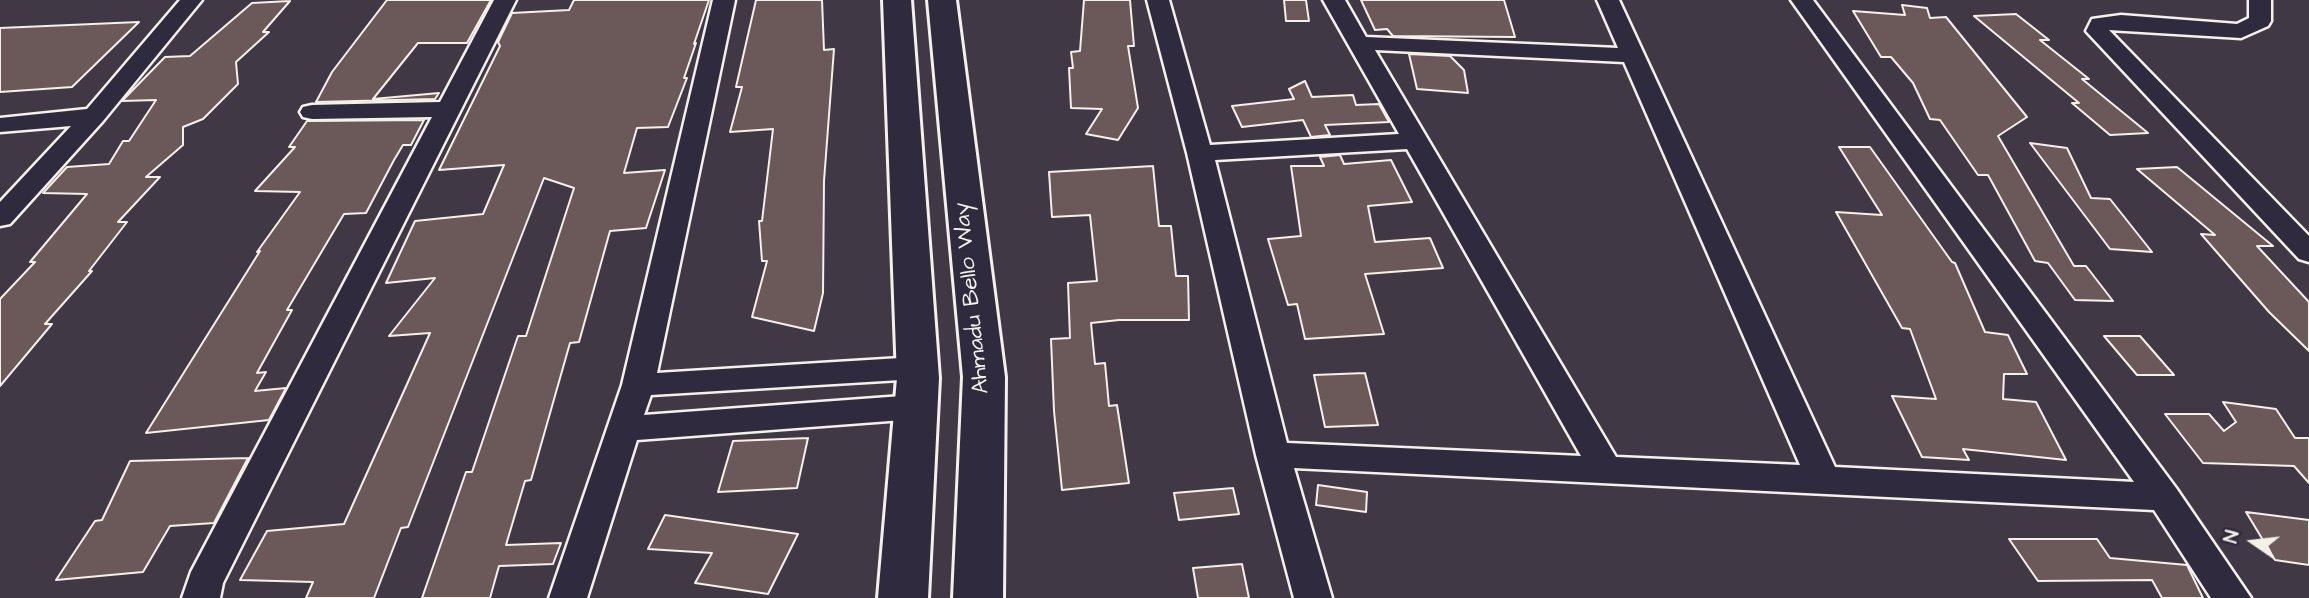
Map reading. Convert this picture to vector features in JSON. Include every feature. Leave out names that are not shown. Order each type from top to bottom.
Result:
[{"type":"main road","points":[[897,0],[917,368],[903,598]]},
{"type":"main road","name":"Ahmadu Bello Way","points":[[942,0],[984,377],[978,598]]},
{"type":"street","points":[[0,218],[94,116],[191,0]]},
{"type":"street","points":[[201,598],[204,583],[505,0]]},
{"type":"street","points":[[568,598],[638,385],[724,0]]},
{"type":"street","points":[[1158,0],[1200,153],[1273,455],[1313,598]]},
{"type":"street","points":[[1334,0],[1413,141],[1605,468]]},
{"type":"street","points":[[1608,0],[1824,479]]},
{"type":"street","points":[[1802,0],[2164,497],[2232,598]]},
{"type":"street","points":[[2260,0],[2260,21],[2241,31],[2122,22],[2100,24],[2097,32],[2309,253]]},
{"type":"street","points":[[1359,43],[1631,54]]},
{"type":"street","points":[[312,112],[448,108]]},
{"type":"street","points":[[0,125],[94,116]]},
{"type":"street","points":[[1200,153],[1413,141]]},
{"type":"street","points":[[638,385],[917,368]]},
{"type":"street","points":[[624,429],[916,407]]},
{"type":"street","points":[[1273,455],[1605,468],[2164,497]]},
{"type":"building","points":[[387,0],[491,0],[467,43],[418,43],[373,99],[439,93],[435,99],[316,102],[332,72]]},
{"type":"building","points":[[574,0],[709,0],[684,78],[687,78],[668,127],[637,128],[624,173],[665,170],[646,228],[610,231],[579,342],[570,343],[531,480],[525,481],[506,545],[561,543],[553,564],[499,566],[490,598],[422,598],[466,472],[472,472],[518,336],[526,336],[574,188],[544,178],[408,527],[401,528],[374,598],[306,598],[313,582],[240,580],[267,531],[344,524],[430,333],[389,336],[435,278],[386,283],[415,221],[483,214],[504,165],[439,170],[500,46],[498,42],[512,13],[569,10]]},
{"type":"building","points":[[756,0],[822,0],[824,50],[834,49],[824,181],[823,293],[814,331],[752,317],[767,261],[762,261],[759,221],[762,221],[773,129],[730,132],[742,87],[736,87]]},
{"type":"building","points":[[1084,0],[1130,0],[1134,46],[1128,46],[1138,108],[1118,140],[1086,134],[1102,109],[1071,108],[1069,68],[1073,68],[1071,52],[1080,51]]},
{"type":"building","points":[[1284,0],[1306,0],[1309,21],[1286,21]]},
{"type":"building","points":[[1361,0],[1504,0],[1515,37],[1393,36],[1387,29],[1375,30]]},
{"type":"building","points":[[290,1],[263,32],[269,32],[236,62],[238,84],[203,119],[183,127],[183,145],[146,177],[160,177],[118,222],[127,222],[89,271],[92,271],[45,324],[52,324],[0,386],[0,299],[35,262],[30,262],[87,194],[43,193],[67,167],[109,164],[123,141],[129,141],[156,100],[122,101],[165,57],[190,56],[252,3]]},
{"type":"building","points":[[1902,5],[1927,8],[1930,18],[1946,17],[2027,117],[1998,136],[2074,266],[2086,266],[2113,301],[2075,300],[2048,263],[2035,261],[1988,175],[1978,175],[1940,120],[1930,119],[1913,83],[1891,57],[1881,57],[1853,11],[1905,15]]},
{"type":"building","points":[[2016,14],[2049,40],[2040,40],[2089,79],[2082,79],[2148,133],[2110,135],[2072,103],[2079,103],[1974,16]]},
{"type":"building","points":[[139,22],[72,87],[0,92],[0,28]]},
{"type":"building","points":[[1409,54],[1450,56],[1464,70],[1468,93],[1417,89]]},
{"type":"building","points":[[1305,81],[1312,97],[1353,95],[1356,105],[1379,104],[1389,122],[1325,125],[1330,135],[1311,137],[1303,120],[1242,127],[1232,106],[1294,99],[1289,89]]},
{"type":"building","points":[[424,120],[411,145],[403,145],[366,213],[344,214],[287,310],[292,310],[257,373],[266,372],[255,391],[286,388],[269,420],[146,433],[260,251],[257,252],[300,192],[255,191],[295,147],[289,147],[307,121]]},
{"type":"building","points":[[2030,143],[2067,148],[2091,198],[2110,199],[2152,252],[2110,249]]},
{"type":"building","points":[[1839,147],[1870,147],[1955,263],[1985,332],[2008,335],[2027,374],[2004,374],[2003,399],[2036,402],[2066,460],[1963,449],[1969,460],[1922,457],[1892,396],[1936,399],[1910,329],[1902,328],[1836,212],[1882,215]]},
{"type":"building","points":[[1340,155],[1344,164],[1391,160],[1412,202],[1368,206],[1375,242],[1430,238],[1443,268],[1365,274],[1384,334],[1305,339],[1297,304],[1288,305],[1268,239],[1301,236],[1291,166],[1324,166],[1320,157]]},
{"type":"building","points":[[1153,166],[1159,226],[1171,226],[1176,276],[1188,276],[1189,320],[1119,320],[1091,323],[1095,364],[1105,363],[1109,406],[1117,405],[1129,483],[1062,490],[1054,411],[1051,339],[1070,338],[1068,283],[1097,281],[1090,215],[1052,217],[1049,172]]},
{"type":"building","points":[[2177,167],[2273,246],[2257,246],[2309,302],[2309,351],[2269,312],[2201,234],[2215,235],[2137,169]]},
{"type":"building","points":[[2104,336],[2140,336],[2174,375],[2137,375]]},
{"type":"building","points":[[1365,373],[1378,425],[1325,427],[1314,375]]},
{"type":"building","points":[[2223,402],[2276,409],[2295,438],[2309,438],[2309,483],[2294,466],[2203,463],[2165,414],[2209,414],[2224,431],[2236,422]]},
{"type":"building","points":[[808,438],[797,488],[718,492],[733,441]]},
{"type":"building","points":[[248,458],[214,523],[170,526],[143,572],[56,580],[95,521],[102,520],[130,461]]},
{"type":"building","points":[[1318,485],[1367,492],[1366,512],[1316,505]]},
{"type":"building","points":[[1233,488],[1239,514],[1179,520],[1174,493]]},
{"type":"building","points":[[2246,512],[2309,520],[2309,565],[2275,560]]},
{"type":"building","points":[[665,515],[798,534],[768,594],[695,583],[712,553],[648,549]]},
{"type":"building","points":[[2009,539],[2097,539],[2110,558],[2187,565],[2203,598],[2162,598],[2152,580],[2038,581]]},
{"type":"building","points":[[1242,564],[1249,598],[1198,598],[1193,568]]}]
